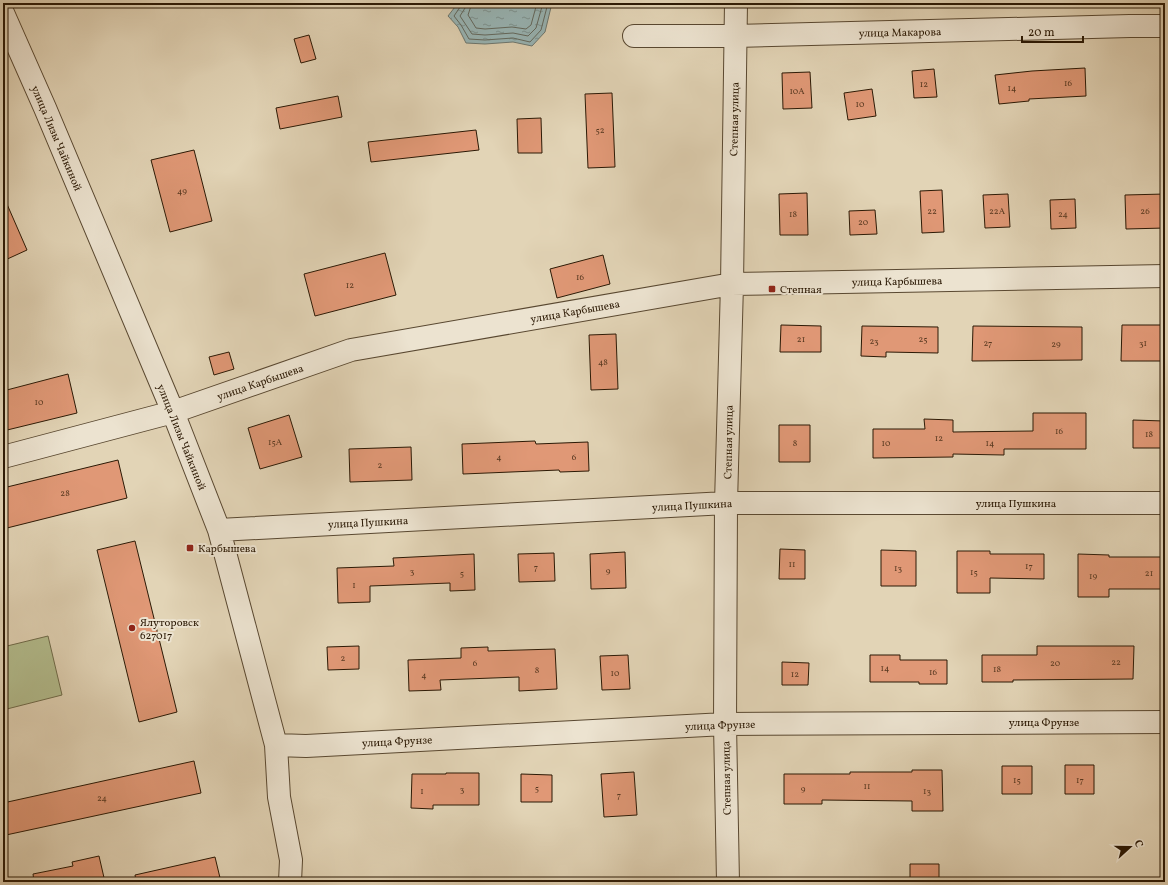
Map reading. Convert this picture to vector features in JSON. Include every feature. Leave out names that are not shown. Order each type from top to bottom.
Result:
[{"type":"street","name":"Степная улица","points":[[728,882],[725,724],[726,503],[732,284],[736,3]]},
{"type":"street","name":"улица Лизы Чайкиной","points":[[3,13],[45,108],[173,412],[219,530],[276,744],[279,797],[291,860],[290,882]]},
{"type":"street","name":"улица Макарова","points":[[634,36],[736,36],[1165,26]]},
{"type":"street","name":"улица Карбышева","points":[[3,457],[173,412],[351,350],[732,284],[1165,276]]},
{"type":"street","name":"улица Пушкина","points":[[219,530],[726,503],[1165,503]]},
{"type":"street","name":"улица Фрунзе","points":[[276,744],[306,746],[725,724],[1165,722]]},
{"type":"green space","points":[[48,636],[62,695],[3,710],[3,647]]},
{"type":"water","points":[[458,3],[552,3],[545,32],[532,46],[513,42],[485,44],[466,43],[458,27],[448,16]]},
{"type":"building","points":[[309,35],[316,59],[301,63],[294,39]]},
{"type":"building","points":[[1085,68],[1086,96],[1029,99],[1029,101],[999,104],[995,75]]},
{"type":"building","points":[[934,69],[937,97],[914,98],[912,71]]},
{"type":"building","points":[[810,72],[812,108],[783,109],[782,73]]},
{"type":"building","points":[[872,89],[876,116],[848,120],[844,93]]},
{"type":"building","points":[[612,93],[615,167],[588,168],[585,94]]},
{"type":"building","points":[[338,96],[342,117],[280,129],[276,108]]},
{"type":"building","points":[[541,118],[542,153],[518,153],[517,119]]},
{"type":"building","points":[[476,130],[479,150],[371,162],[368,142]]},
{"type":"building","points":[[194,150],[212,221],[170,232],[151,160]]},
{"type":"building","points":[[942,190],[944,232],[922,233],[920,191]]},
{"type":"building","points":[[807,193],[808,235],[780,235],[779,194]]},
{"type":"building","points":[[1008,194],[1010,227],[985,228],[983,195]]},
{"type":"building","points":[[1165,194],[1165,228],[1126,229],[1125,195]]},
{"type":"building","points":[[3,195],[27,250],[3,261]]},
{"type":"building","points":[[1075,199],[1076,228],[1051,229],[1050,200]]},
{"type":"building","points":[[875,210],[877,234],[850,235],[849,211]]},
{"type":"building","points":[[385,253],[396,295],[315,316],[304,274]]},
{"type":"building","points":[[603,255],[610,284],[557,298],[550,269]]},
{"type":"building","points":[[781,325],[821,326],[821,352],[780,352]]},
{"type":"building","points":[[1122,325],[1165,325],[1165,361],[1121,361]]},
{"type":"building","points":[[862,326],[938,327],[938,353],[886,352],[886,357],[861,356]]},
{"type":"building","points":[[973,326],[1082,327],[1082,360],[972,361]]},
{"type":"building","points":[[616,334],[618,389],[591,390],[589,335]]},
{"type":"building","points":[[229,352],[234,369],[214,375],[209,357]]},
{"type":"building","points":[[68,374],[77,413],[3,431],[3,391]]},
{"type":"building","points":[[1033,413],[1086,413],[1086,449],[1004,449],[1004,455],[953,454],[953,457],[873,458],[873,429],[925,429],[924,419],[953,420],[953,432],[1033,431]]},
{"type":"building","points":[[289,415],[302,457],[260,469],[248,428]]},
{"type":"building","points":[[1133,420],[1164,421],[1164,448],[1133,448]]},
{"type":"building","points":[[779,425],[810,425],[810,462],[779,462]]},
{"type":"building","points":[[535,441],[536,444],[588,442],[589,471],[560,472],[559,470],[463,474],[462,444]]},
{"type":"building","points":[[411,447],[412,480],[350,482],[349,449]]},
{"type":"building","points":[[118,460],[127,498],[3,529],[3,488]]},
{"type":"building","points":[[135,541],[177,712],[139,722],[97,550]]},
{"type":"building","points":[[780,549],[805,550],[805,579],[779,579]]},
{"type":"building","points":[[881,550],[916,551],[916,586],[881,586]]},
{"type":"building","points":[[957,551],[990,551],[990,554],[1044,554],[1044,579],[990,578],[990,593],[957,593]]},
{"type":"building","points":[[625,552],[626,588],[591,589],[590,554]]},
{"type":"building","points":[[554,553],[555,581],[519,582],[518,554]]},
{"type":"building","points":[[474,554],[475,590],[450,591],[450,583],[370,586],[370,602],[338,603],[337,568],[394,566],[393,558]]},
{"type":"building","points":[[1078,554],[1109,555],[1109,557],[1162,557],[1162,589],[1109,589],[1109,597],[1078,597]]},
{"type":"building","points":[[359,646],[359,669],[328,670],[327,647]]},
{"type":"building","points":[[1037,646],[1134,646],[1133,679],[1013,680],[1013,682],[982,682],[982,655],[1037,655]]},
{"type":"building","points":[[488,647],[488,651],[555,649],[557,689],[519,691],[519,677],[440,680],[441,690],[409,691],[408,660],[461,658],[461,648]]},
{"type":"building","points":[[628,655],[630,689],[602,690],[600,656]]},
{"type":"building","points":[[870,655],[900,655],[900,660],[947,660],[947,684],[919,684],[919,682],[870,682]]},
{"type":"building","points":[[782,662],[809,663],[808,685],[782,685]]},
{"type":"building","points":[[194,761],[201,793],[6,835],[3,822],[3,803]]},
{"type":"building","points":[[1065,765],[1094,765],[1094,794],[1065,794]]},
{"type":"building","points":[[1002,766],[1032,766],[1032,794],[1002,794]]},
{"type":"building","points":[[912,770],[942,770],[943,811],[912,811],[912,801],[822,800],[822,804],[784,804],[784,774],[850,774],[850,772],[912,772]]},
{"type":"building","points":[[634,772],[637,815],[604,817],[601,774]]},
{"type":"building","points":[[479,773],[479,805],[433,805],[433,809],[411,808],[412,774]]},
{"type":"building","points":[[521,774],[552,775],[552,802],[521,802]]},
{"type":"building","points":[[99,856],[105,882],[34,882],[33,874],[73,866],[72,862]]},
{"type":"building","points":[[215,857],[221,882],[136,882],[135,875]]},
{"type":"building","points":[[910,864],[939,864],[939,882],[910,882]]},
{"type":"place","name":"Степная","points":[[772,289]]},
{"type":"place","name":"Карбышева","points":[[190,548]]},
{"type":"place","name":"Ялуторовск 627017","points":[[132,628]]}]
